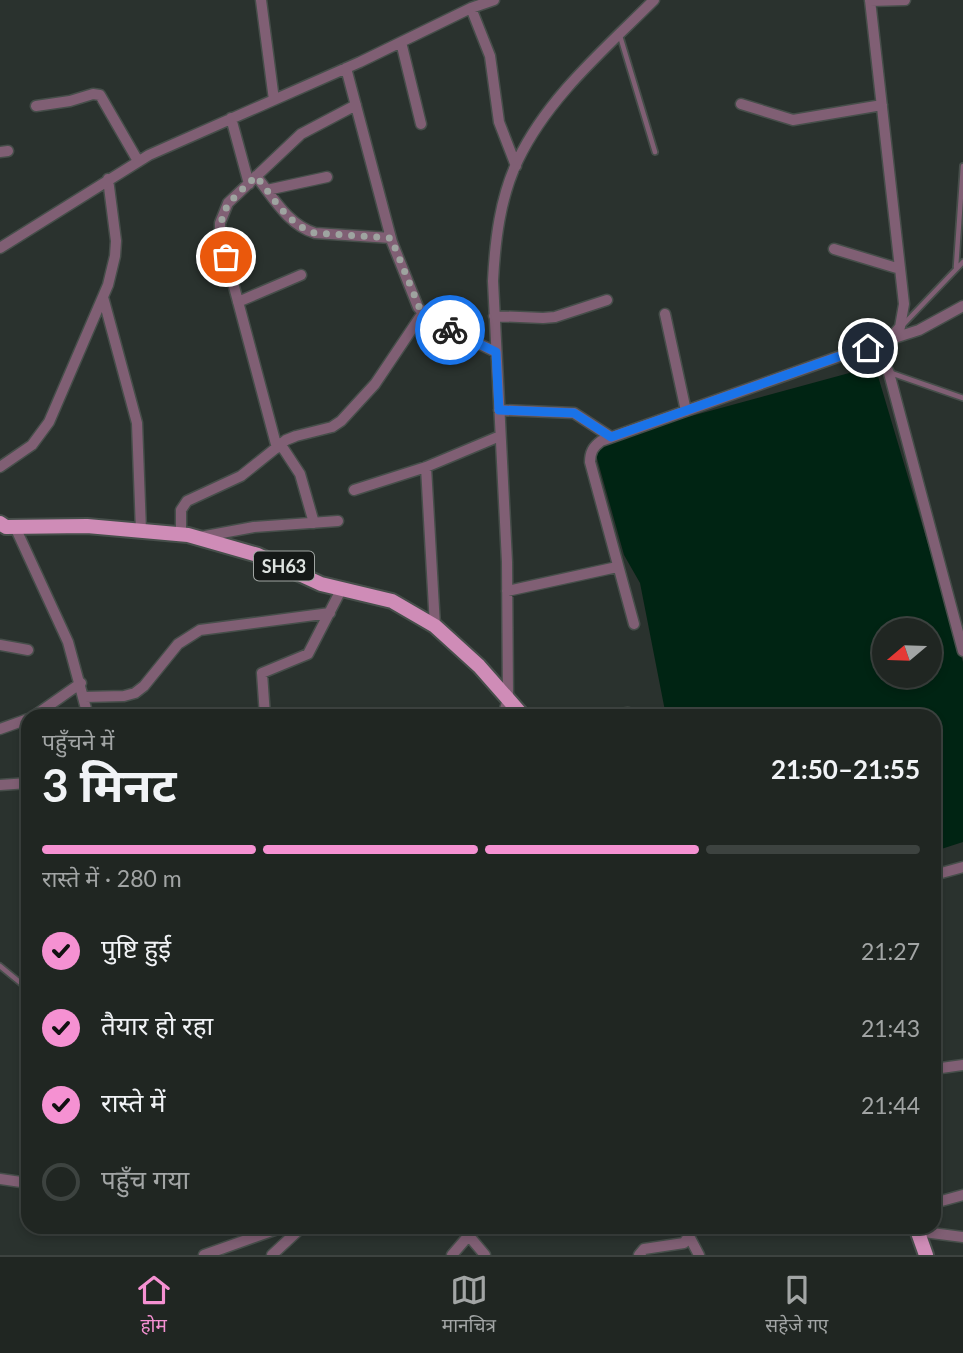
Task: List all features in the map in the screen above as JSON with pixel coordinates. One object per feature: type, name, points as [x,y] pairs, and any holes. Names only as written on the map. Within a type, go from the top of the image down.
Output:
[{"type":"main road","name":"SH63","points":[[5,526],[87,526],[181,534],[258,555],[321,584],[392,601],[435,626],[479,666],[517,709]]},
{"type":"street","points":[[261,0],[274,100]]},
{"type":"street","points":[[0,248],[138,161],[401,43],[476,4],[494,0]]},
{"type":"street","points":[[505,709],[508,699],[507,592],[494,316],[494,254],[504,201],[516,166],[555,102],[654,0]]},
{"type":"street","points":[[878,352],[894,336],[904,316],[870,1],[905,0]]},
{"type":"street","points":[[476,4],[490,56],[499,122],[516,166]]},
{"type":"street","points":[[401,43],[421,124]]},
{"type":"street","points":[[346,68],[391,238],[422,314],[429,320],[496,352]]},
{"type":"street","points":[[36,106],[70,101],[93,94],[100,95],[138,161]]},
{"type":"street","points":[[741,104],[793,120],[882,105]]},
{"type":"street","points":[[314,523],[300,474],[279,446],[238,302],[219,223],[229,203],[301,134],[356,105]]},
{"type":"street","points":[[231,118],[253,180],[267,190],[294,223],[315,233],[391,238]]},
{"type":"street","points":[[267,190],[327,177]]},
{"type":"street","points":[[0,467],[32,445],[45,428],[103,297],[115,256],[116,241],[108,179]]},
{"type":"street","points":[[834,249],[901,269]]},
{"type":"street","points":[[238,302],[302,275]]},
{"type":"street","points":[[103,297],[137,423],[141,531]]},
{"type":"street","points":[[494,316],[543,318],[607,300]]},
{"type":"street","points":[[894,336],[919,330],[963,306]]},
{"type":"street","points":[[181,534],[183,505],[242,476],[296,436],[325,429],[341,421],[376,384],[422,314]]},
{"type":"street","points":[[665,314],[686,411]]},
{"type":"street","points":[[634,624],[590,462],[590,453],[594,446],[611,437],[868,348],[878,352],[889,373],[963,652]]},
{"type":"street","points":[[499,410],[574,413],[611,437]]},
{"type":"street","points":[[354,490],[426,467],[500,436]]},
{"type":"street","points":[[426,467],[435,626]]},
{"type":"street","points":[[198,538],[254,527],[338,521]]},
{"type":"street","points":[[5,526],[68,642],[86,709]]},
{"type":"street","points":[[507,592],[617,567]]},
{"type":"street","points":[[265,709],[262,673],[307,654],[341,590]]},
{"type":"street","points":[[84,698],[135,693],[144,686],[178,644],[200,631],[330,613]]},
{"type":"street","points":[[0,645],[28,650]]},
{"type":"street","points":[[44,709],[81,683]]},
{"type":"street","points":[[0,729],[21,722]]},
{"type":"street","points":[[0,785],[21,784]]},
{"type":"street","points":[[941,873],[963,867]]},
{"type":"street","points":[[941,1068],[963,1065]]},
{"type":"street","points":[[0,1179],[21,1182]]},
{"type":"street","points":[[941,1201],[963,1195]]},
{"type":"street","points":[[204,1255],[263,1234]]},
{"type":"street","points":[[276,1254],[295,1234]]},
{"type":"street","points":[[450,1254],[471,1234]]},
{"type":"street","points":[[639,1255],[644,1250],[684,1242],[687,1234]]},
{"type":"street","points":[[689,1234],[699,1255]]},
{"type":"street","points":[[469,1237],[485,1255]]},
{"type":"street","points":[[919,1242],[963,1237]]},
{"type":"lane","points":[[620,34],[655,152]]},
{"type":"lane","points":[[894,336],[961,262],[963,166]]},
{"type":"lane","points":[[889,373],[963,398]]},
{"type":"lane","points":[[0,966],[21,983]]},
{"type":"shaded area","points":[[875,366],[963,662],[963,842],[941,849],[941,709],[665,709],[640,583],[624,555],[595,451],[625,434]]},
{"type":"way so far","points":[[226,257],[219,223],[229,203],[256,176],[294,223],[304,229],[315,233],[391,238],[422,314],[450,330]]},
{"type":"route","points":[[450,330],[496,352],[499,410],[574,413],[611,437],[868,348]]}]
